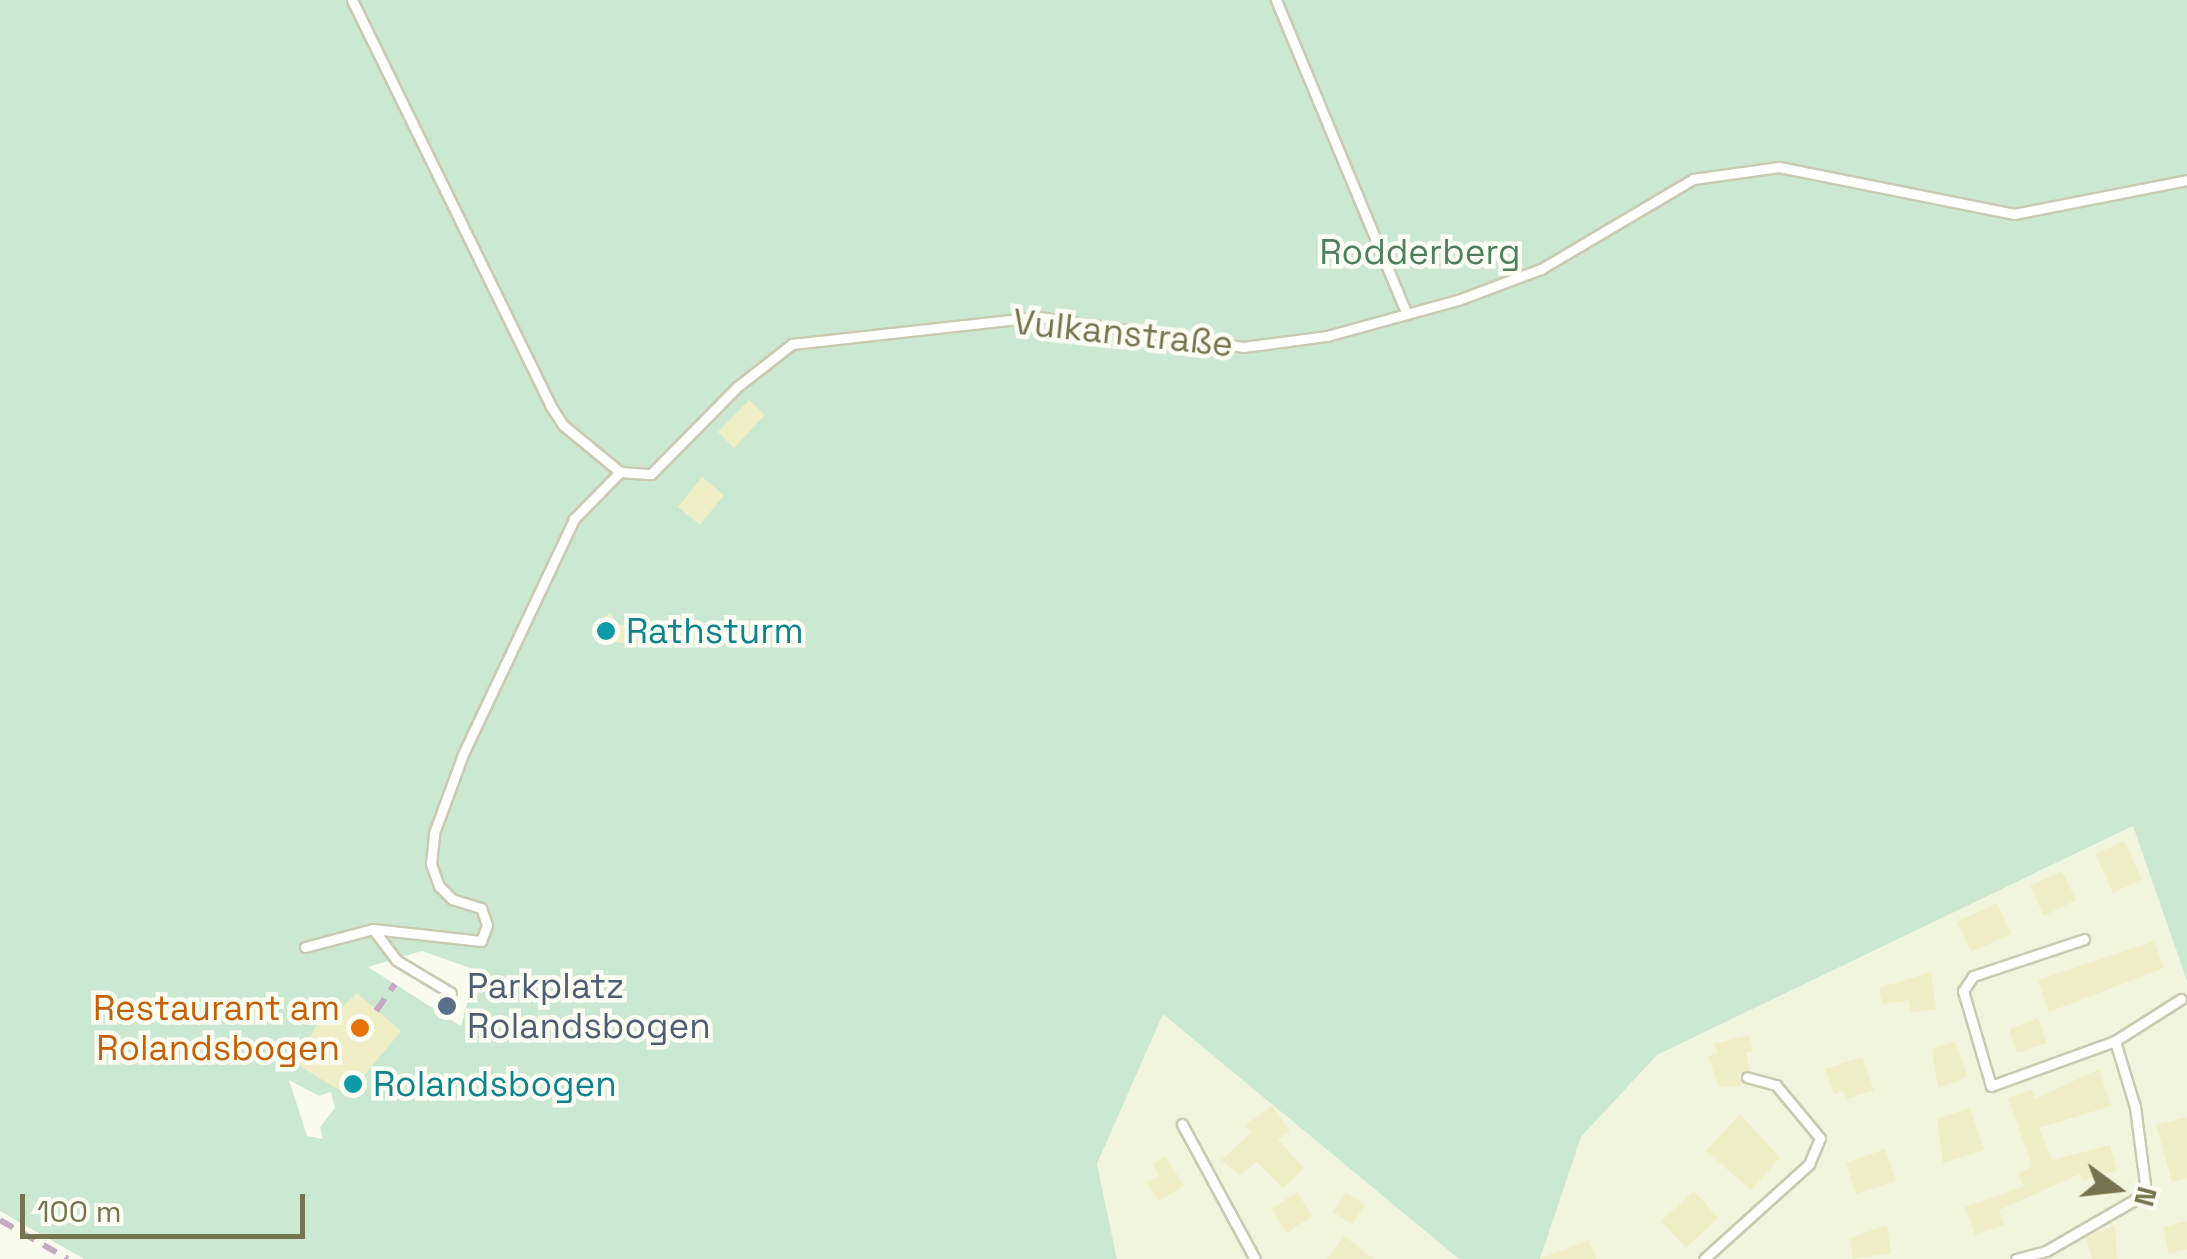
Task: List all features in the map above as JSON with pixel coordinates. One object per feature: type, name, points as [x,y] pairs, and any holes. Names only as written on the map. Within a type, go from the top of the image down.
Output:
[{"type":"lane","points":[[306,947],[373,929],[481,942],[487,925],[482,908],[452,899],[439,886],[431,864],[434,833],[463,754],[574,519],[620,472],[564,426],[352,0]]},
{"type":"lane","points":[[1276,0],[1407,314]]},
{"type":"lane","name":"Vulkanstraße","points":[[620,472],[650,474],[736,387],[792,344],[1038,317],[1244,347],[1327,336],[1541,269],[1692,179],[1779,167],[2014,214],[2187,180]]},
{"type":"lane","points":[[373,929],[396,960],[451,993]]},
{"type":"lane","points":[[2084,939],[1974,976],[1963,991],[1990,1086],[2115,1041],[2181,1000]]},
{"type":"lane","points":[[2016,1259],[2046,1251],[2136,1199],[2145,1184],[2135,1107],[2115,1041]]},
{"type":"lane","points":[[1704,1259],[1810,1164],[1820,1138],[1776,1086],[1748,1077]]},
{"type":"lane","points":[[1182,1124],[1255,1259]]},
{"type":"shaded area","points":[[2134,826],[2187,981],[2187,1259],[1540,1259],[1581,1137],[1657,1055]]},
{"type":"shaded area","points":[[1163,1013],[1459,1259],[1117,1259],[1097,1164]]},
{"type":"green space","name":"Rodderberg","points":[[0,0],[2187,0],[2187,981],[2133,826],[1657,1055],[1581,1137],[1540,1259],[1459,1259],[1163,1014],[1097,1164],[1117,1259],[84,1259],[0,1211]],"holes":[[[422,951],[476,970],[461,1026],[368,967]],[[317,1025],[345,1041],[296,1063]],[[289,1080],[319,1096],[331,1092],[335,1108],[320,1127],[323,1139],[307,1136]]]},
{"type":"building","points":[[749,400],[765,415],[734,448],[718,432]]},
{"type":"building","points":[[702,477],[724,495],[700,525],[678,507]]},
{"type":"building","points":[[610,613],[617,624],[642,628],[638,645],[594,639],[598,623]]},
{"type":"building","points":[[2124,841],[2142,879],[2113,893],[2095,854]]},
{"type":"building","points":[[2062,871],[2076,900],[2044,916],[2030,886]]},
{"type":"building","points":[[1997,903],[2011,934],[1971,952],[1957,922]]},
{"type":"building","points":[[2154,941],[2164,968],[2049,1012],[2038,980]]},
{"type":"building","points":[[1931,972],[1936,1009],[1911,1013],[1909,1000],[1882,1004],[1879,988]]},
{"type":"building","points":[[357,993],[401,1031],[348,1095],[296,1064],[321,1018],[327,1021]]},
{"type":"building","points":[[2038,1018],[2047,1043],[2017,1053],[2009,1029]]},
{"type":"building","points":[[1749,1035],[1753,1051],[1746,1053],[1750,1070],[1739,1074],[1742,1086],[1719,1087],[1708,1056],[1718,1053],[1714,1044]]},
{"type":"building","points":[[1955,1041],[1968,1077],[1938,1088],[1932,1049]]},
{"type":"building","points":[[1862,1057],[1874,1090],[1846,1099],[1843,1091],[1834,1094],[1825,1069]]},
{"type":"building","points":[[2099,1069],[2111,1106],[2039,1128],[2052,1160],[2110,1145],[2117,1171],[2082,1181],[2080,1174],[1999,1210],[2004,1225],[1975,1235],[1965,1207],[2024,1186],[2018,1174],[2032,1166],[2008,1098],[2032,1090],[2035,1099]]},
{"type":"building","points":[[1272,1106],[1290,1131],[1278,1140],[1304,1168],[1283,1188],[1257,1162],[1240,1175],[1221,1160],[1251,1133],[1245,1125]]},
{"type":"building","points":[[1970,1108],[1984,1150],[1943,1163],[1937,1119]]},
{"type":"building","points":[[1740,1114],[1780,1158],[1751,1190],[1706,1151]]},
{"type":"building","points":[[2187,1117],[2187,1178],[2172,1182],[2156,1125]]},
{"type":"building","points":[[1885,1149],[1896,1181],[1856,1194],[1846,1163]]},
{"type":"building","points":[[1165,1156],[1184,1185],[1159,1201],[1147,1183],[1159,1175],[1153,1164]]},
{"type":"building","points":[[1694,1191],[1718,1218],[1686,1248],[1661,1221]]},
{"type":"building","points":[[1297,1192],[1312,1216],[1287,1233],[1271,1209]]},
{"type":"building","points":[[1346,1192],[1365,1205],[1352,1224],[1333,1212]]},
{"type":"building","points":[[2187,1221],[2187,1249],[2169,1254],[2163,1227]]},
{"type":"building","points":[[1887,1225],[1891,1253],[1853,1259],[1850,1238]]},
{"type":"building","points":[[2115,1225],[2117,1259],[2092,1259],[2086,1237]]},
{"type":"building","points":[[1344,1236],[1374,1259],[1327,1259]]},
{"type":"building","points":[[1589,1240],[1596,1259],[1542,1259],[1542,1258]]},
{"type":"railway","points":[[376,1011],[395,984]]},
{"type":"railway","points":[[0,1220],[68,1259]]},
{"type":"place","name":"Rathsturm","points":[[606,631]]},
{"type":"place","name":"Parkplatz Rolandsbogen","points":[[447,1006]]},
{"type":"place","name":"Restaurant am Rolandsbogen","points":[[360,1028]]},
{"type":"place","name":"Rolandsbogen","points":[[353,1084]]}]
